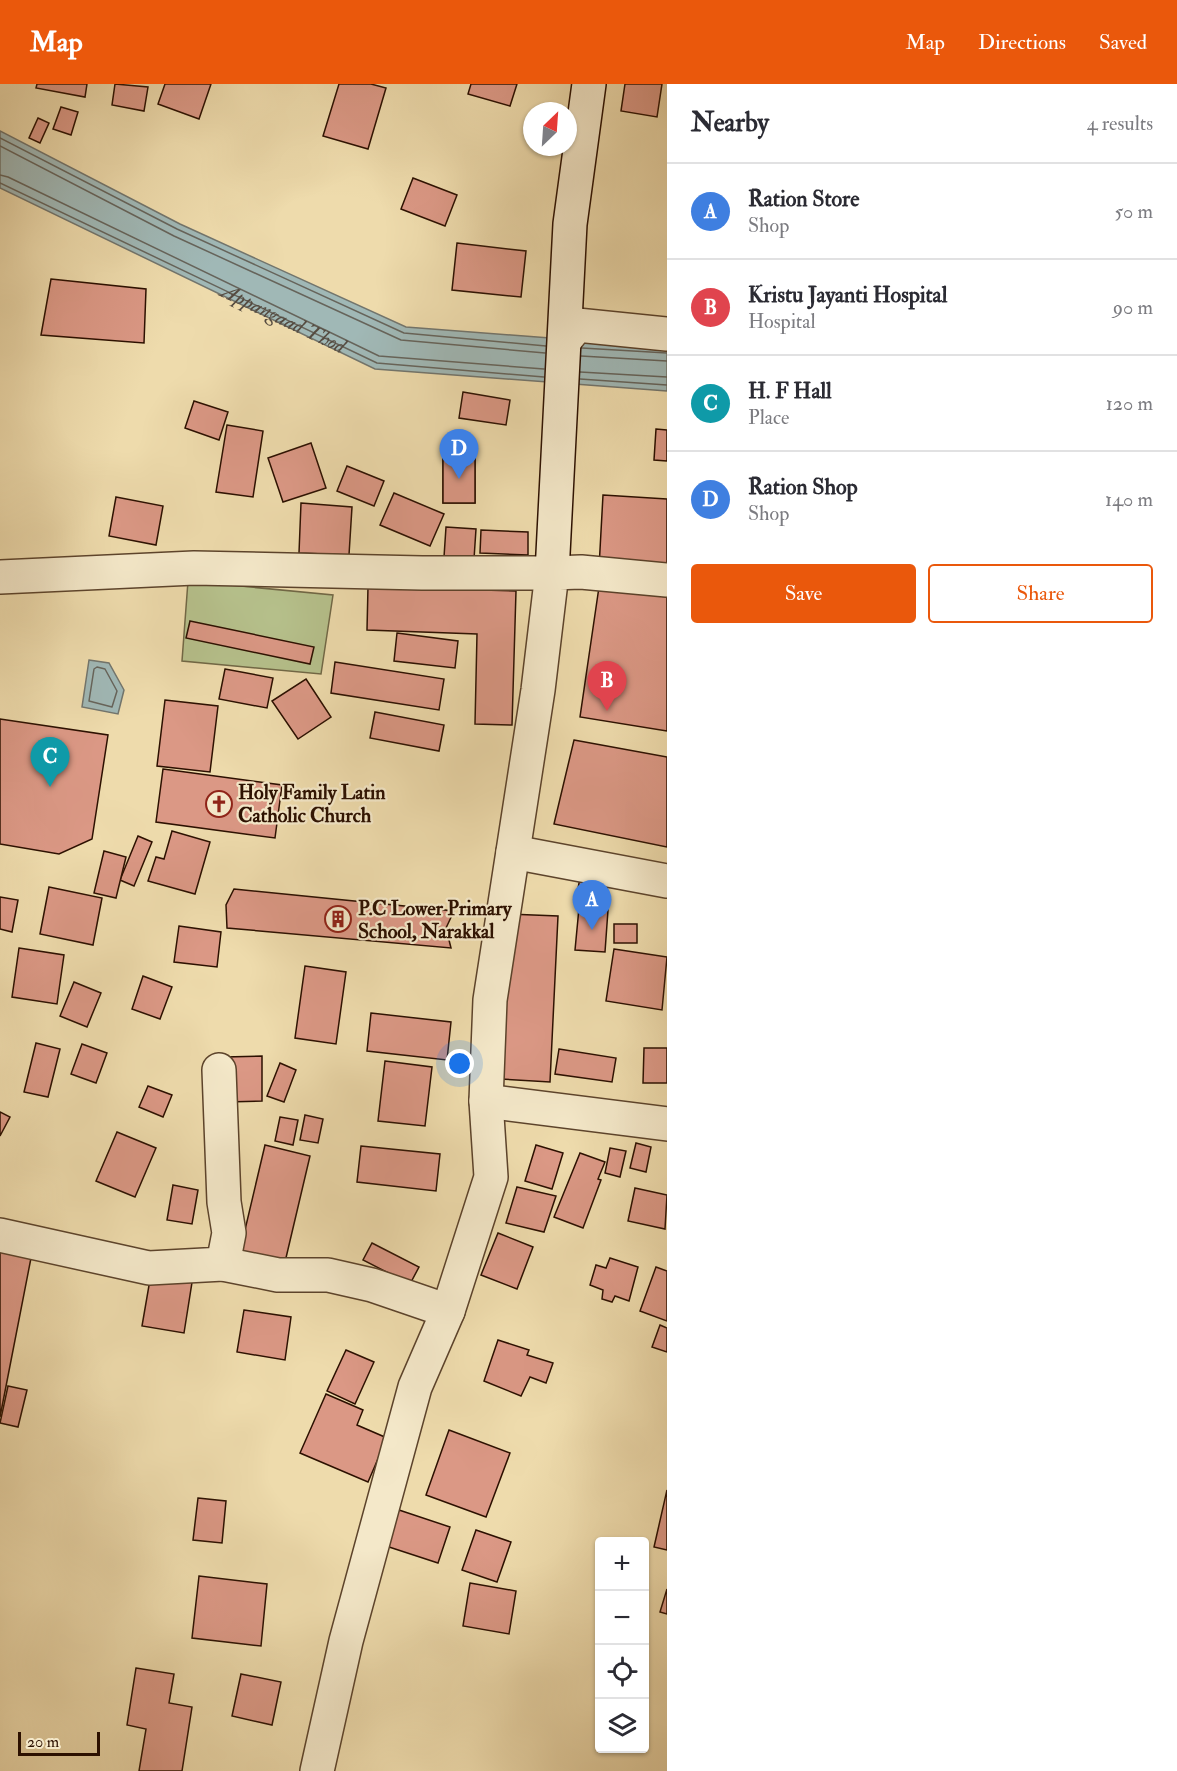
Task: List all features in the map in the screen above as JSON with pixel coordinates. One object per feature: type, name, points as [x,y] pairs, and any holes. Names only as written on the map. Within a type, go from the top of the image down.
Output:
[{"type":"street","points":[[316,1771],[346,1641],[415,1387],[448,1311],[491,1178],[486,1101],[490,1000],[552,573],[566,339],[570,224],[589,84]]},
{"type":"street","points":[[566,339],[578,325],[667,334]]},
{"type":"street","points":[[0,577],[194,568],[411,573],[580,572],[667,580]]},
{"type":"street","points":[[513,852],[667,881]]},
{"type":"street","points":[[219,1070],[224,1202],[229,1233],[223,1264]]},
{"type":"street","points":[[486,1101],[667,1124]]},
{"type":"street","points":[[0,1235],[149,1268],[223,1264],[278,1275],[328,1275],[372,1285],[448,1311]]},
{"type":"green space","points":[[188,581],[333,595],[321,674],[182,661]]},
{"type":"water","name":"Appangaad Thod","points":[[0,131],[180,224],[406,327],[667,347],[667,391],[375,369],[0,188]]},
{"type":"water","points":[[89,660],[109,663],[124,690],[118,714],[82,707]]},
{"type":"building","points":[[37,84],[87,84],[85,97],[36,88]]},
{"type":"building","points":[[115,84],[148,87],[144,111],[112,105]]},
{"type":"building","points":[[165,84],[211,84],[199,119],[158,104]]},
{"type":"building","points":[[339,84],[371,84],[386,88],[368,149],[323,136]]},
{"type":"building","points":[[471,84],[517,84],[510,106],[468,94]]},
{"type":"building","points":[[625,84],[662,84],[657,117],[621,111]]},
{"type":"building","points":[[61,107],[78,112],[71,135],[53,129]]},
{"type":"building","points":[[38,118],[49,123],[40,143],[29,138]]},
{"type":"building","points":[[413,178],[457,195],[445,226],[401,209]]},
{"type":"building","points":[[457,243],[526,251],[521,297],[452,290]]},
{"type":"building","points":[[51,279],[146,289],[144,343],[41,335]]},
{"type":"building","points":[[463,392],[510,400],[506,425],[459,418]]},
{"type":"building","points":[[194,401],[228,412],[219,440],[185,428]]},
{"type":"building","points":[[227,425],[263,431],[253,497],[216,492]]},
{"type":"building","points":[[656,429],[667,430],[667,461],[654,460]]},
{"type":"building","points":[[311,443],[326,488],[283,502],[268,458]]},
{"type":"building","points":[[443,455],[475,455],[475,503],[443,503]]},
{"type":"building","points":[[443,455],[475,455],[475,503],[443,503]]},
{"type":"building","points":[[347,466],[384,481],[374,506],[337,491]]},
{"type":"building","points":[[394,493],[444,514],[430,546],[380,525]]},
{"type":"building","points":[[603,495],[667,499],[667,573],[599,568]]},
{"type":"building","points":[[116,497],[163,506],[156,545],[109,536]]},
{"type":"building","points":[[301,503],[352,507],[349,555],[299,553]]},
{"type":"building","points":[[446,527],[476,529],[474,559],[444,557]]},
{"type":"building","points":[[481,530],[528,532],[528,555],[480,553]]},
{"type":"building","points":[[368,587],[516,591],[512,725],[475,724],[477,634],[367,630]]},
{"type":"building","points":[[599,587],[667,597],[667,731],[580,717]]},
{"type":"building","points":[[190,621],[314,647],[310,664],[186,638]]},
{"type":"building","points":[[397,633],[458,641],[455,668],[394,661]]},
{"type":"building","points":[[335,662],[444,679],[439,710],[331,693]]},
{"type":"building","points":[[225,669],[273,678],[267,708],[219,699]]},
{"type":"building","points":[[306,679],[331,717],[298,739],[272,701]]},
{"type":"building","points":[[165,700],[218,706],[210,772],[157,766]]},
{"type":"building","points":[[375,712],[444,725],[439,751],[370,738]]},
{"type":"building","points":[[0,719],[108,735],[92,839],[59,854],[0,844]]},
{"type":"building","points":[[574,740],[667,757],[667,847],[554,824]]},
{"type":"building","name":"Holy Family Latin Catholic Church","points":[[163,769],[282,785],[275,838],[156,822]]},
{"type":"building","points":[[172,831],[210,842],[195,894],[148,881],[156,857],[164,859]]},
{"type":"building","points":[[138,836],[152,842],[134,886],[120,880]]},
{"type":"building","points":[[104,851],[126,857],[116,898],[94,893]]},
{"type":"building","points":[[580,878],[608,883],[603,909],[575,904]]},
{"type":"building","points":[[49,887],[102,898],[93,945],[40,934]]},
{"type":"building","name":"P.C Lower Primary School, Narakkal","points":[[234,889],[454,911],[446,928],[451,948],[227,928],[226,905]]},
{"type":"building","points":[[0,897],[18,900],[12,932],[0,929]]},
{"type":"building","points":[[579,908],[608,910],[605,952],[575,950]]},
{"type":"building","points":[[508,914],[558,916],[550,1082],[500,1079]]},
{"type":"building","points":[[614,924],[637,924],[637,943],[614,943]]},
{"type":"building","points":[[179,926],[221,932],[217,967],[174,962]]},
{"type":"building","points":[[19,948],[64,955],[57,1004],[12,997]]},
{"type":"building","points":[[614,949],[667,957],[662,1010],[606,1001]]},
{"type":"building","points":[[305,966],[346,972],[336,1044],[295,1038]]},
{"type":"building","points":[[143,976],[172,987],[160,1019],[132,1009]]},
{"type":"building","points":[[74,982],[101,993],[87,1027],[60,1016]]},
{"type":"building","points":[[371,1013],[451,1022],[447,1060],[367,1051]]},
{"type":"building","points":[[36,1043],[60,1049],[48,1097],[24,1092]]},
{"type":"building","points":[[82,1044],[107,1053],[96,1083],[71,1074]]},
{"type":"building","points":[[644,1048],[667,1048],[667,1083],[643,1083]]},
{"type":"building","points":[[559,1049],[616,1058],[612,1082],[555,1074]]},
{"type":"building","points":[[262,1056],[262,1101],[226,1102],[225,1057]]},
{"type":"building","points":[[385,1061],[432,1067],[425,1126],[378,1121]]},
{"type":"building","points":[[280,1063],[296,1070],[284,1102],[267,1096]]},
{"type":"building","points":[[148,1086],[172,1095],[163,1117],[139,1107]]},
{"type":"building","points":[[0,1112],[10,1117],[0,1136]]},
{"type":"building","points":[[305,1115],[323,1119],[318,1143],[300,1140]]},
{"type":"building","points":[[280,1117],[298,1120],[293,1145],[275,1141]]},
{"type":"building","points":[[117,1132],[156,1148],[135,1197],[96,1181]]},
{"type":"building","points":[[636,1143],[651,1147],[646,1172],[630,1168]]},
{"type":"building","points":[[265,1145],[310,1156],[285,1262],[240,1251]]},
{"type":"building","points":[[536,1145],[563,1153],[552,1189],[525,1181]]},
{"type":"building","points":[[361,1146],[440,1154],[436,1191],[357,1182]]},
{"type":"building","points":[[610,1148],[626,1151],[620,1177],[605,1173]]},
{"type":"building","points":[[580,1153],[605,1162],[598,1179],[601,1180],[583,1228],[554,1217]]},
{"type":"building","points":[[173,1185],[198,1190],[192,1224],[167,1220]]},
{"type":"building","points":[[517,1187],[556,1196],[544,1232],[506,1223]]},
{"type":"building","points":[[635,1188],[667,1195],[665,1229],[628,1221]]},
{"type":"building","points":[[498,1233],[533,1247],[517,1289],[481,1275]]},
{"type":"building","points":[[372,1243],[419,1267],[410,1284],[363,1260]]},
{"type":"building","points":[[0,1252],[31,1258],[0,1417]]},
{"type":"building","points":[[610,1258],[638,1267],[629,1301],[615,1296],[612,1302],[602,1299],[603,1290],[590,1285],[596,1265],[606,1268]]},
{"type":"building","points":[[656,1267],[667,1271],[667,1321],[640,1311]]},
{"type":"building","points":[[152,1268],[193,1276],[184,1333],[142,1326]]},
{"type":"building","points":[[244,1310],[291,1317],[285,1360],[237,1352]]},
{"type":"building","points":[[660,1325],[667,1328],[667,1352],[652,1347]]},
{"type":"building","points":[[498,1340],[529,1350],[527,1355],[553,1363],[546,1383],[530,1377],[521,1396],[484,1381]]},
{"type":"building","points":[[346,1350],[374,1362],[355,1404],[327,1391]]},
{"type":"building","points":[[8,1386],[27,1390],[18,1427],[0,1423]]},
{"type":"building","points":[[326,1394],[363,1410],[357,1425],[387,1438],[368,1482],[300,1453]]},
{"type":"building","points":[[449,1430],[510,1453],[486,1517],[426,1495]]},
{"type":"building","points":[[667,1490],[667,1550],[654,1547]]},
{"type":"building","points":[[198,1498],[226,1501],[222,1543],[193,1540]]},
{"type":"building","points":[[399,1510],[450,1527],[438,1563],[386,1546]]},
{"type":"building","points":[[476,1530],[511,1542],[497,1582],[462,1570]]},
{"type":"building","points":[[199,1576],[267,1584],[261,1646],[192,1638]]},
{"type":"building","points":[[470,1583],[516,1591],[509,1634],[463,1626]]},
{"type":"building","points":[[667,1589],[667,1614],[660,1612]]},
{"type":"building","points":[[136,1668],[174,1674],[169,1703],[192,1707],[182,1771],[139,1771],[146,1729],[127,1725]]},
{"type":"building","points":[[241,1674],[281,1682],[272,1725],[232,1716]]},
{"type":"place","name":"Ration Shop","points":[[459,479]]},
{"type":"place","name":"Kristu Jayanti Hospital","points":[[607,711]]},
{"type":"place","name":"H. F Hall","points":[[50,787]]},
{"type":"place","name":"Holy Family Latin Catholic Church","points":[[219,804]]},
{"type":"place","name":"P.C Lower Primary School, Narakkal","points":[[338,919]]},
{"type":"place","name":"Ration Store","points":[[592,930]]}]
